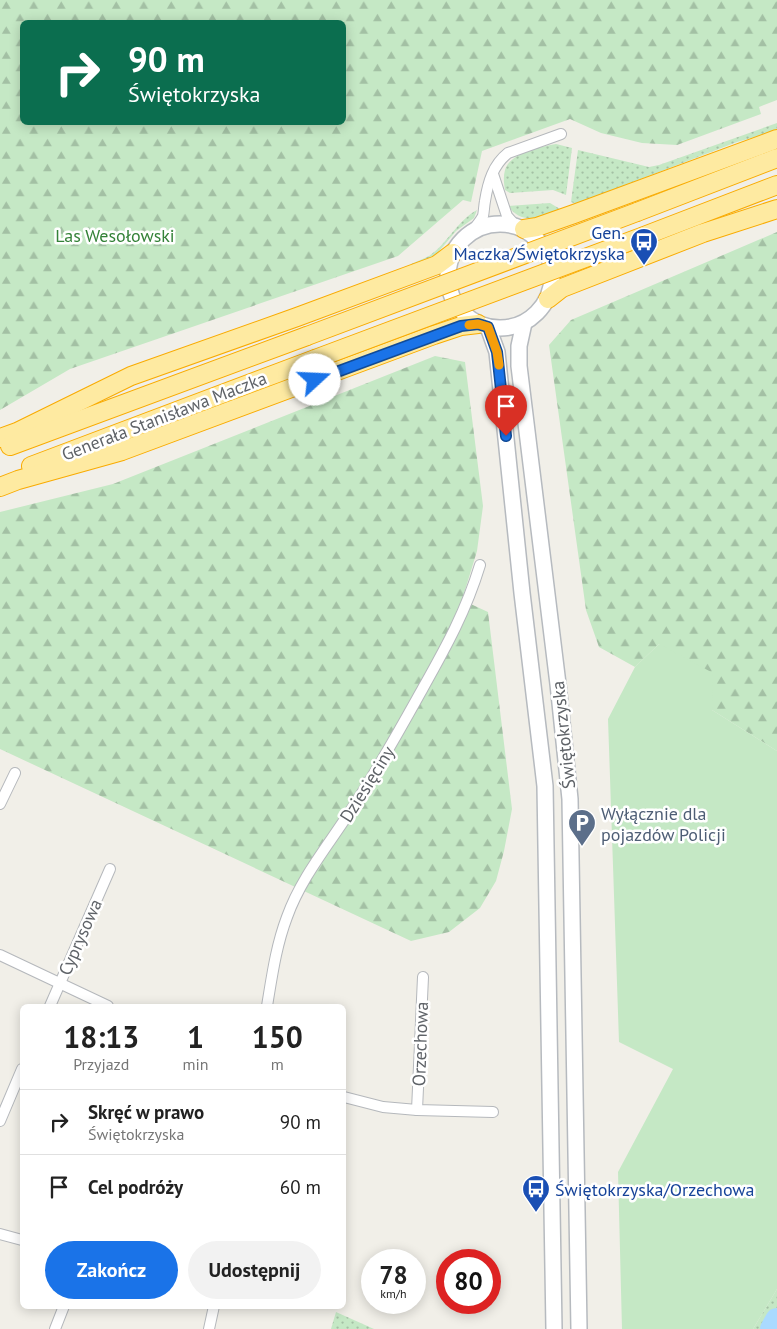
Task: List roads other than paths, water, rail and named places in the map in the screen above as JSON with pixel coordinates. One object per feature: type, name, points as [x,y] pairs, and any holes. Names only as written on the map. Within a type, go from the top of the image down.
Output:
[{"type":"highway","points":[[520,228],[537,227],[777,139]]},
{"type":"highway","name":"Generała Stanisława Maczka","points":[[0,450],[777,158]]},
{"type":"highway","name":"Generała Stanisława Maczka","points":[[0,477],[777,185]]},
{"type":"highway","points":[[548,299],[562,288],[695,236],[777,208]]},
{"type":"highway","points":[[0,438],[132,376],[437,264],[453,253]]},
{"type":"highway","points":[[0,487],[18,480],[122,451],[443,332],[461,326],[483,326]]},
{"type":"main road","points":[[504,224],[520,228],[542,244],[550,258],[553,279],[548,299],[538,313],[524,324],[508,328],[483,326],[461,312],[451,294],[448,284],[448,269],[453,253],[460,243],[472,232],[484,226],[504,224]]},
{"type":"main road","name":"Świętokrzyska","points":[[524,324],[519,366],[558,684],[570,799],[579,1329]]},
{"type":"main road","name":"Świętokrzyska","points":[[483,326],[497,352],[522,593],[545,786],[554,1329]]},
{"type":"street","points":[[472,232],[483,216],[488,186],[495,166],[508,153],[561,134]]},
{"type":"street","points":[[493,174],[507,216],[520,228]]},
{"type":"street","name":"Dziesięciny","points":[[267,1004],[279,943],[292,906],[310,871],[354,806],[422,690],[462,615],[480,565]]},
{"type":"street","points":[[0,804],[15,773]]},
{"type":"street","name":"Cyprysowa","points":[[51,1004],[110,869]]},
{"type":"street","points":[[0,955],[104,1004]]},
{"type":"street","name":"Orzechowa","points":[[417,1110],[422,977]]},
{"type":"street","points":[[0,1121],[20,1075]]},
{"type":"street","name":"Orzechowa","points":[[346,1098],[383,1107],[492,1112]]},
{"type":"street","points":[[0,1234],[20,1239]]},
{"type":"street","points":[[55,1329],[63,1309]]},
{"type":"street","points":[[209,1329],[213,1309]]},
{"type":"waterway","points":[[772,1329],[777,1320]]},
{"type":"place","name":"Gen. Maczka/Świętokrzyska","points":[[644,266]]},
{"type":"place","name":"Wyłącznie dla pojazdów Policji","points":[[582,847]]},
{"type":"place","name":"Świętokrzyska/Orzechowa","points":[[536,1213]]},
{"type":"park label","name":"Las Wesołowski","points":[[115,235]]}]
